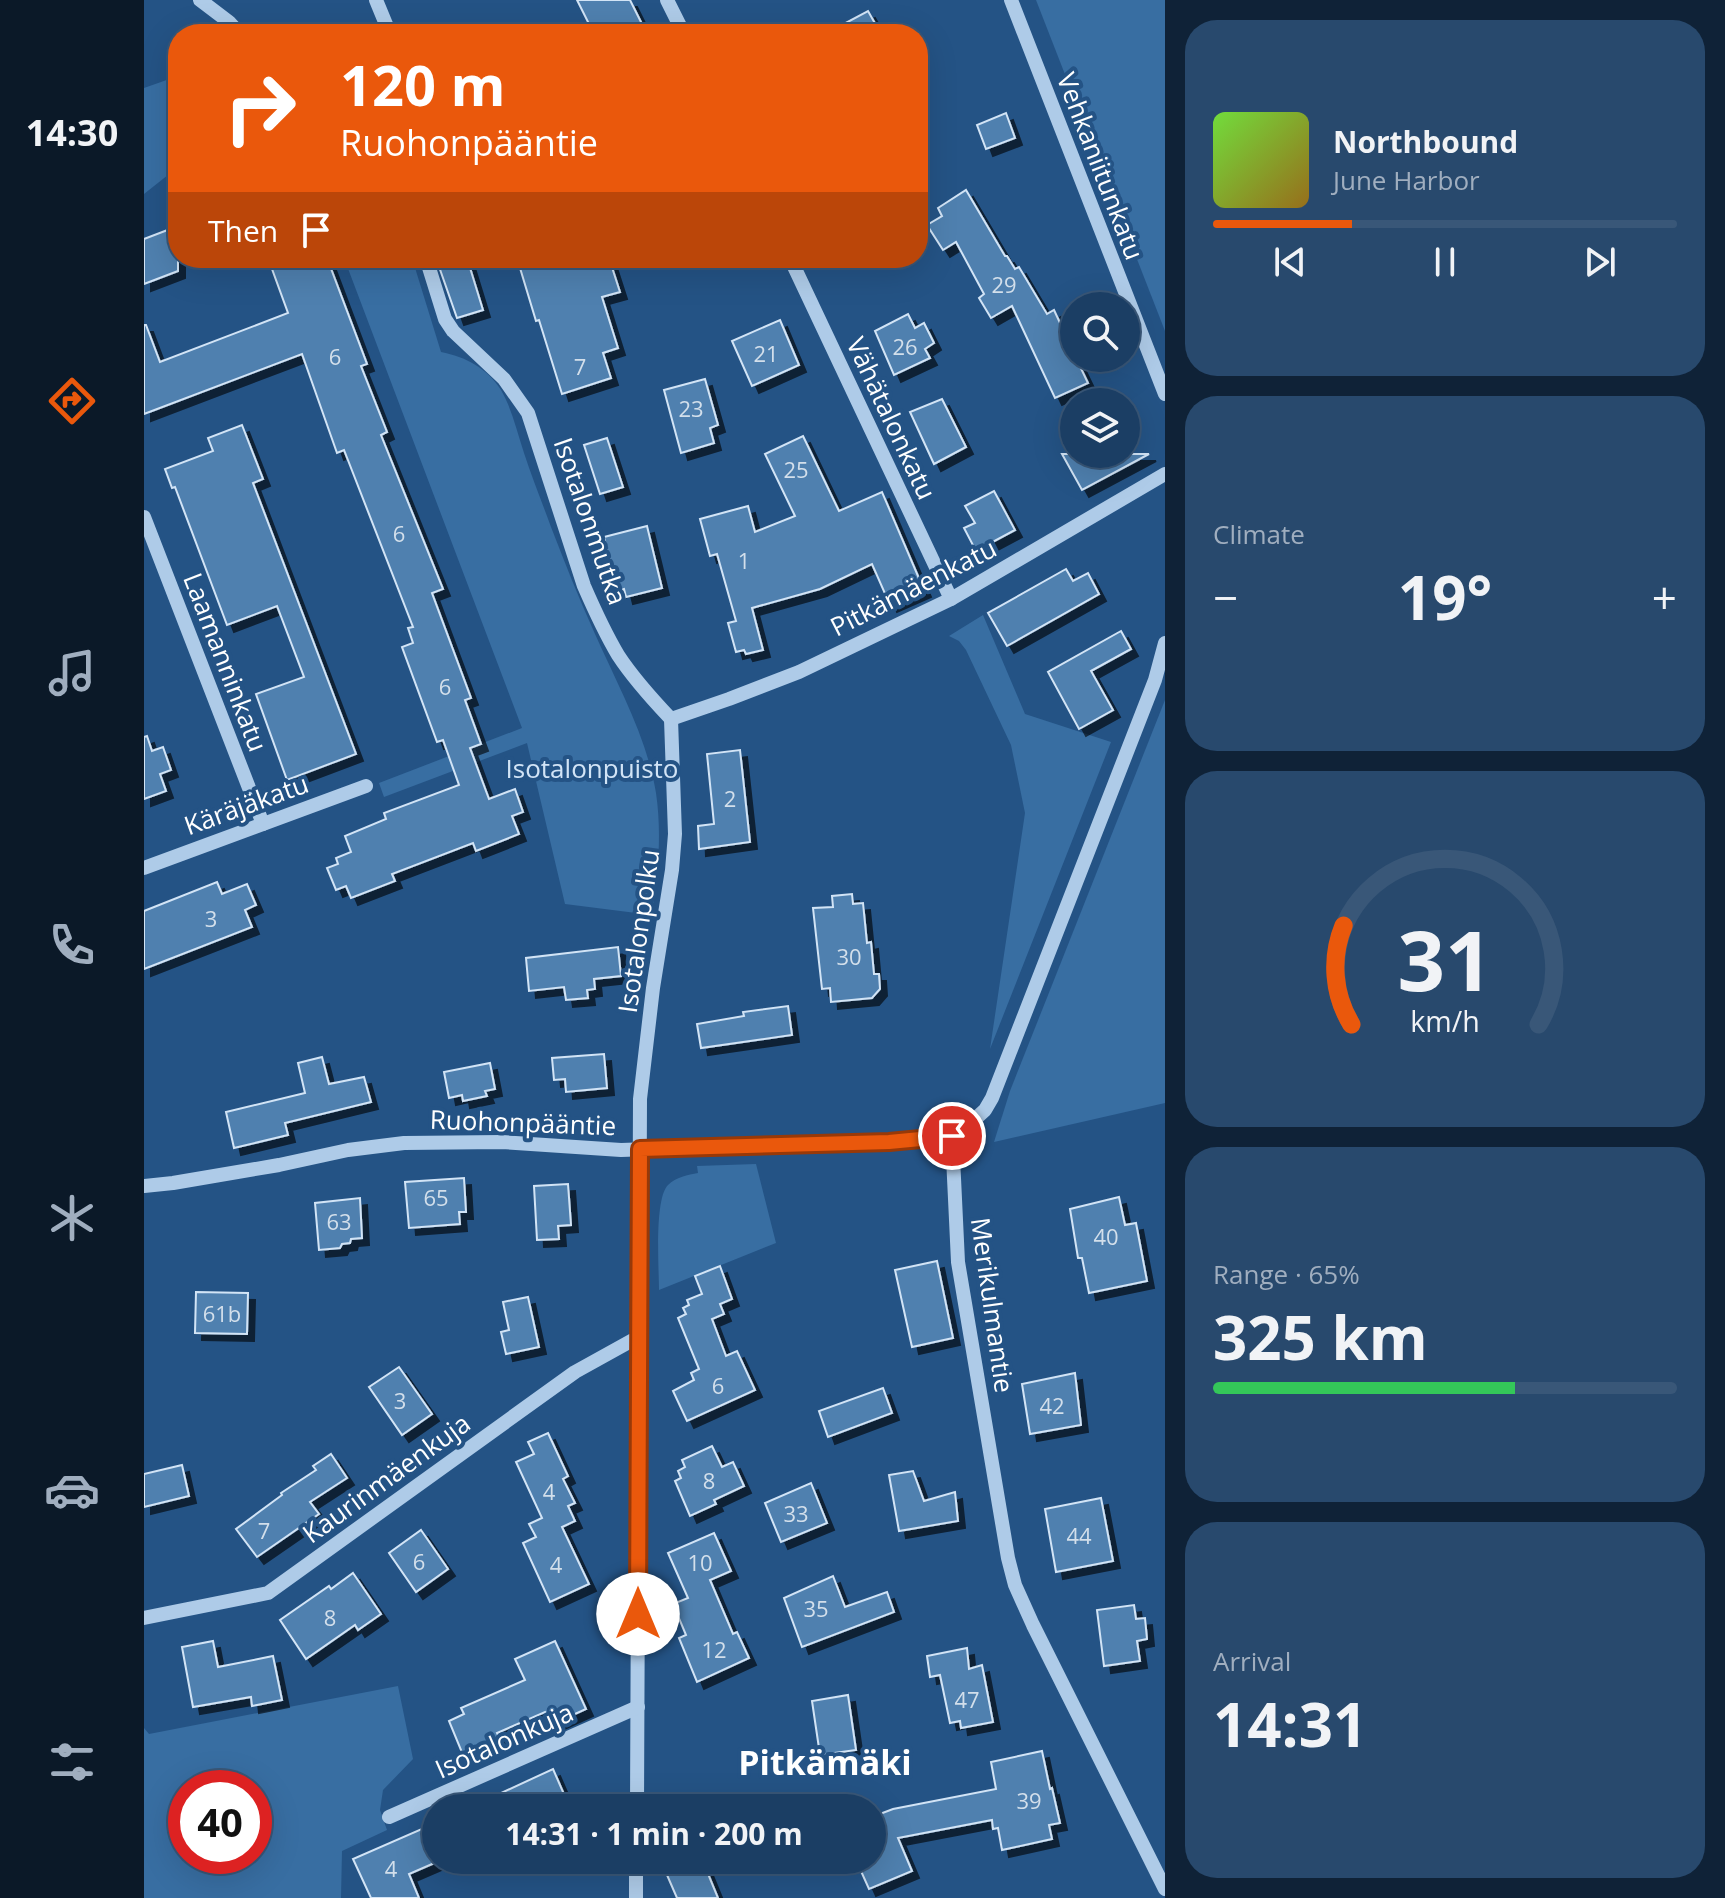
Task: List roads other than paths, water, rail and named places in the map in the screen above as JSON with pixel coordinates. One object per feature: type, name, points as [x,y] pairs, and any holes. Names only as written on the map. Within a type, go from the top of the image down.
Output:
[{"type":"street","points":[[200,0],[231,24]]},
{"type":"street","points":[[376,0],[386,24]]},
{"type":"street","points":[[667,0],[679,24]]},
{"type":"street","name":"Vehkaniitunkatu","points":[[1011,0],[1165,394]]},
{"type":"street","name":"Isotalonmutka","points":[[429,268],[445,319],[453,331],[504,379],[528,413],[584,586],[596,613],[619,657],[671,719]]},
{"type":"street","name":"Vähätalonkatu","points":[[795,268],[951,599]]},
{"type":"street","name":"Pitkämäenkatu","points":[[671,719],[799,672],[951,599],[1165,474]]},
{"type":"street","name":"Laamanninkatu","points":[[144,517],[263,824]]},
{"type":"street","points":[[952,1136],[974,1122],[992,1098],[1155,680],[1165,643]]},
{"type":"street","name":"Isotalonpolku","points":[[637,1794],[640,1099],[653,988],[668,906],[675,834],[671,719]]},
{"type":"street","name":"Käräjäkatu","points":[[144,868],[366,786]]},
{"type":"street","name":"Ruohonpääntie","points":[[144,1186],[404,1143],[502,1142],[621,1150],[889,1142],[952,1136]]},
{"type":"street","name":"Merikulmantie","points":[[952,1136],[958,1262],[1015,1585],[1165,1889]]},
{"type":"street","name":"Kaurinmäenkuja","points":[[144,1618],[268,1593],[575,1372],[640,1336]]},
{"type":"street","name":"Isotalonkuja","points":[[389,1817],[638,1707]]},
{"type":"street","points":[[636,1874],[636,1898]]},
{"type":"district","name":"Pitkämäki","points":[[825,1762]]},
{"type":"park label","name":"Isotalonpuisto","points":[[592,768]]}]
